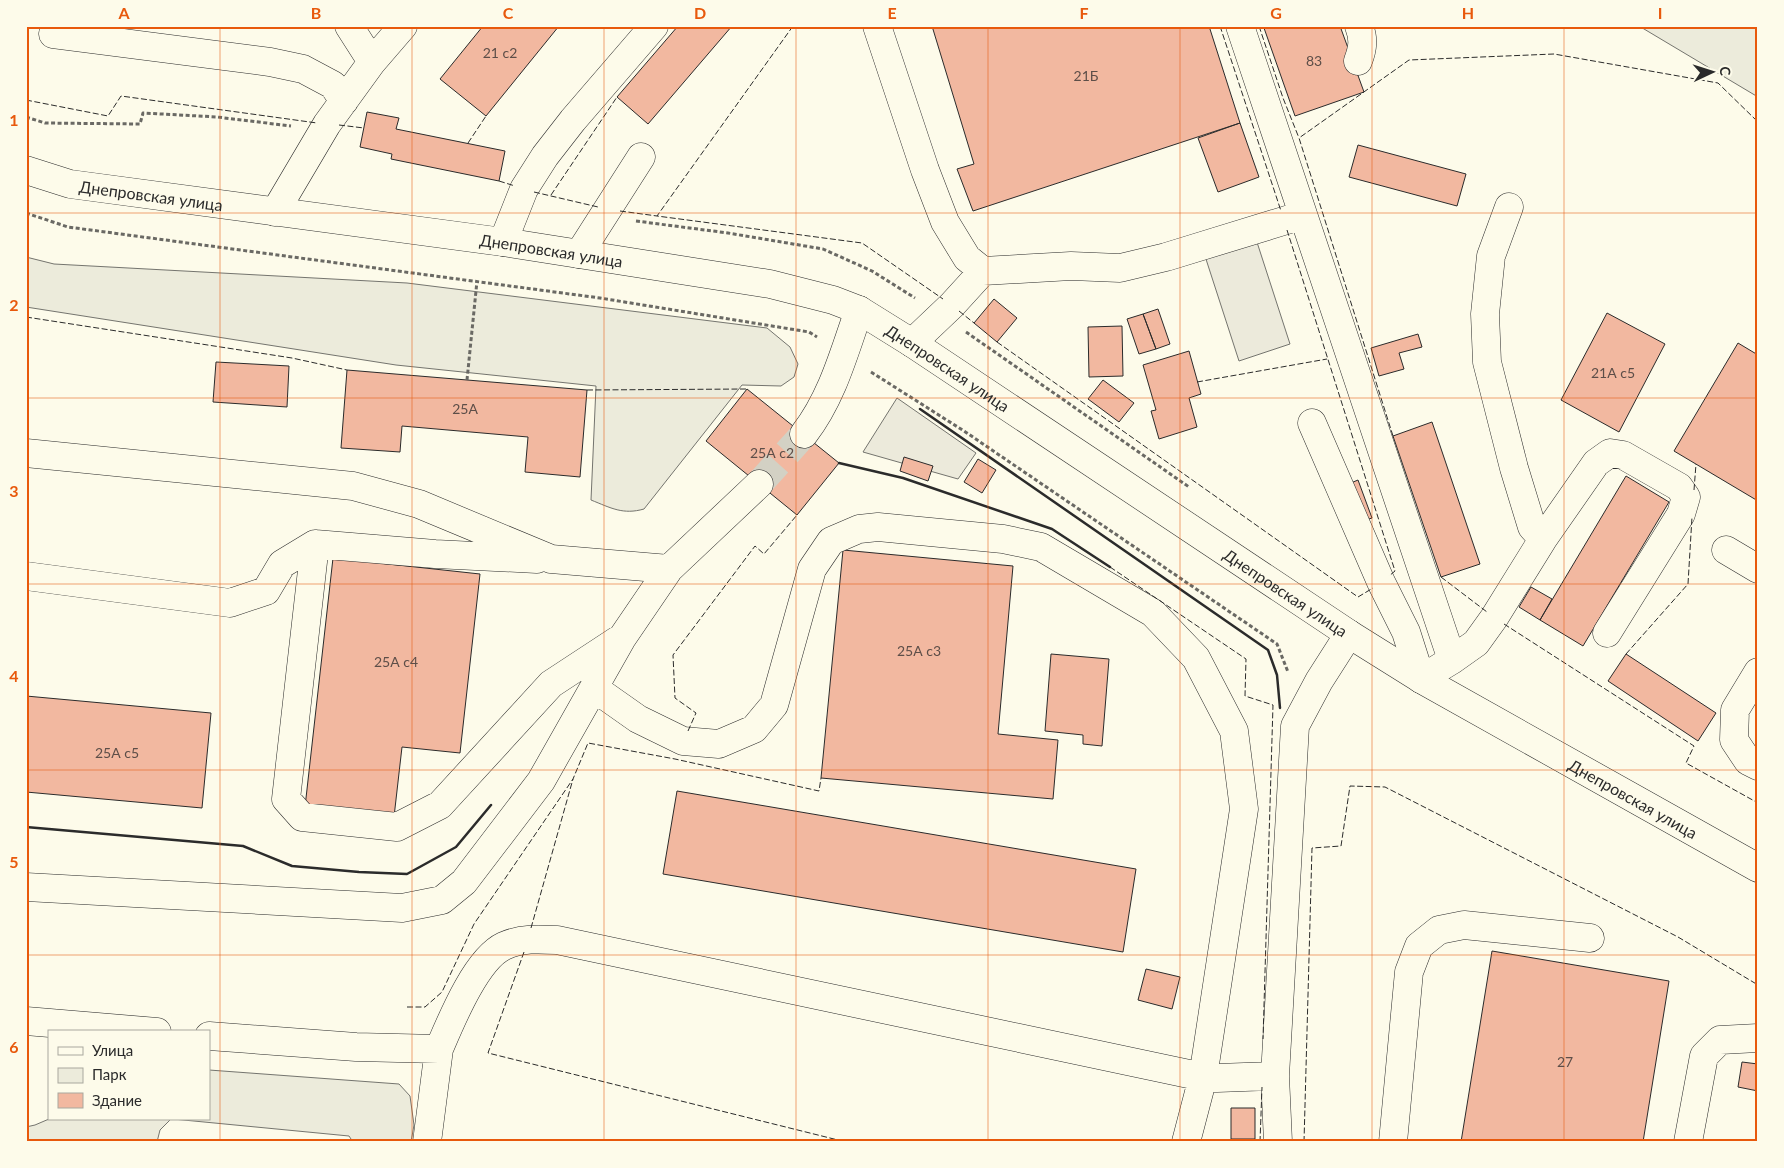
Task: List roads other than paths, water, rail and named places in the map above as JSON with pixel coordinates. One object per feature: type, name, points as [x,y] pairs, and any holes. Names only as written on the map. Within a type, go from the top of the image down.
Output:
[{"type":"main road","points":[[349,26],[372,62]]},
{"type":"main road","points":[[275,212],[323,130],[372,62],[403,26]]},
{"type":"main road","points":[[504,242],[524,189],[545,156],[573,120],[654,26]]},
{"type":"main road","points":[[877,26],[945,222],[967,258],[983,271],[1071,266],[1120,268],[1166,257],[1302,215]]},
{"type":"main road","points":[[1240,26],[1452,660]]},
{"type":"main road","points":[[1358,61],[1363,48],[1363,37],[1359,26]]},
{"type":"main road","points":[[53,34],[270,62],[303,69],[333,85],[344,101]]},
{"type":"main road","points":[[580,254],[641,157]]},
{"type":"main road","name":"Днепровская улица","points":[[26,170],[70,184],[504,242],[770,284],[833,300],[859,310],[912,343],[1349,634],[1420,679],[1758,868]]},
{"type":"main road","points":[[1509,207],[1491,256],[1485,314],[1487,362],[1514,468],[1532,527],[1543,540]]},
{"type":"main road","points":[[912,343],[952,305],[983,271]]},
{"type":"main road","points":[[804,434],[828,393],[844,355],[859,310]]},
{"type":"main road","points":[[1312,424],[1381,582],[1406,632],[1420,679],[1476,643],[1543,540],[1596,464],[1610,453],[1623,455],[1679,487],[1686,497],[1681,514],[1607,633]]},
{"type":"main road","points":[[26,453],[353,486],[419,504],[551,559]]},
{"type":"main road","points":[[26,887],[402,908],[442,900],[464,882],[541,781],[622,638],[669,569],[759,484]]},
{"type":"main road","points":[[594,688],[638,719],[683,741],[718,744],[754,729],[774,704],[812,569],[831,542],[859,529],[878,527],[1003,539],[1041,547],[1153,613],[1196,658],[1234,731],[1244,809],[1203,1077],[1186,1142]]},
{"type":"main road","points":[[315,544],[286,799],[302,818],[397,827],[440,805],[551,684],[622,638]]},
{"type":"main road","points":[[26,576],[230,603],[266,591],[282,564],[315,544],[444,555],[551,559],[669,569]]},
{"type":"main road","points":[[1726,550],[1758,569]]},
{"type":"main road","points":[[1278,1142],[1275,1076],[1296,726],[1319,681],[1349,634]]},
{"type":"main road","points":[[1758,672],[1735,710],[1734,740],[1748,761],[1758,766]]},
{"type":"main road","points":[[1393,1142],[1409,972],[1419,946],[1439,930],[1464,925],[1590,938]]},
{"type":"main road","points":[[427,1142],[439,1049],[455,1012],[481,966],[503,946],[528,939],[557,940],[1203,1077],[1275,1076]]},
{"type":"main road","points":[[26,1022],[131,1030]]},
{"type":"main road","points":[[210,1036],[356,1048],[439,1049]]},
{"type":"main road","points":[[1688,1142],[1704,1056],[1720,1040],[1758,1038]]},
{"type":"tunnel","points":[[759,484],[804,434]]}]
